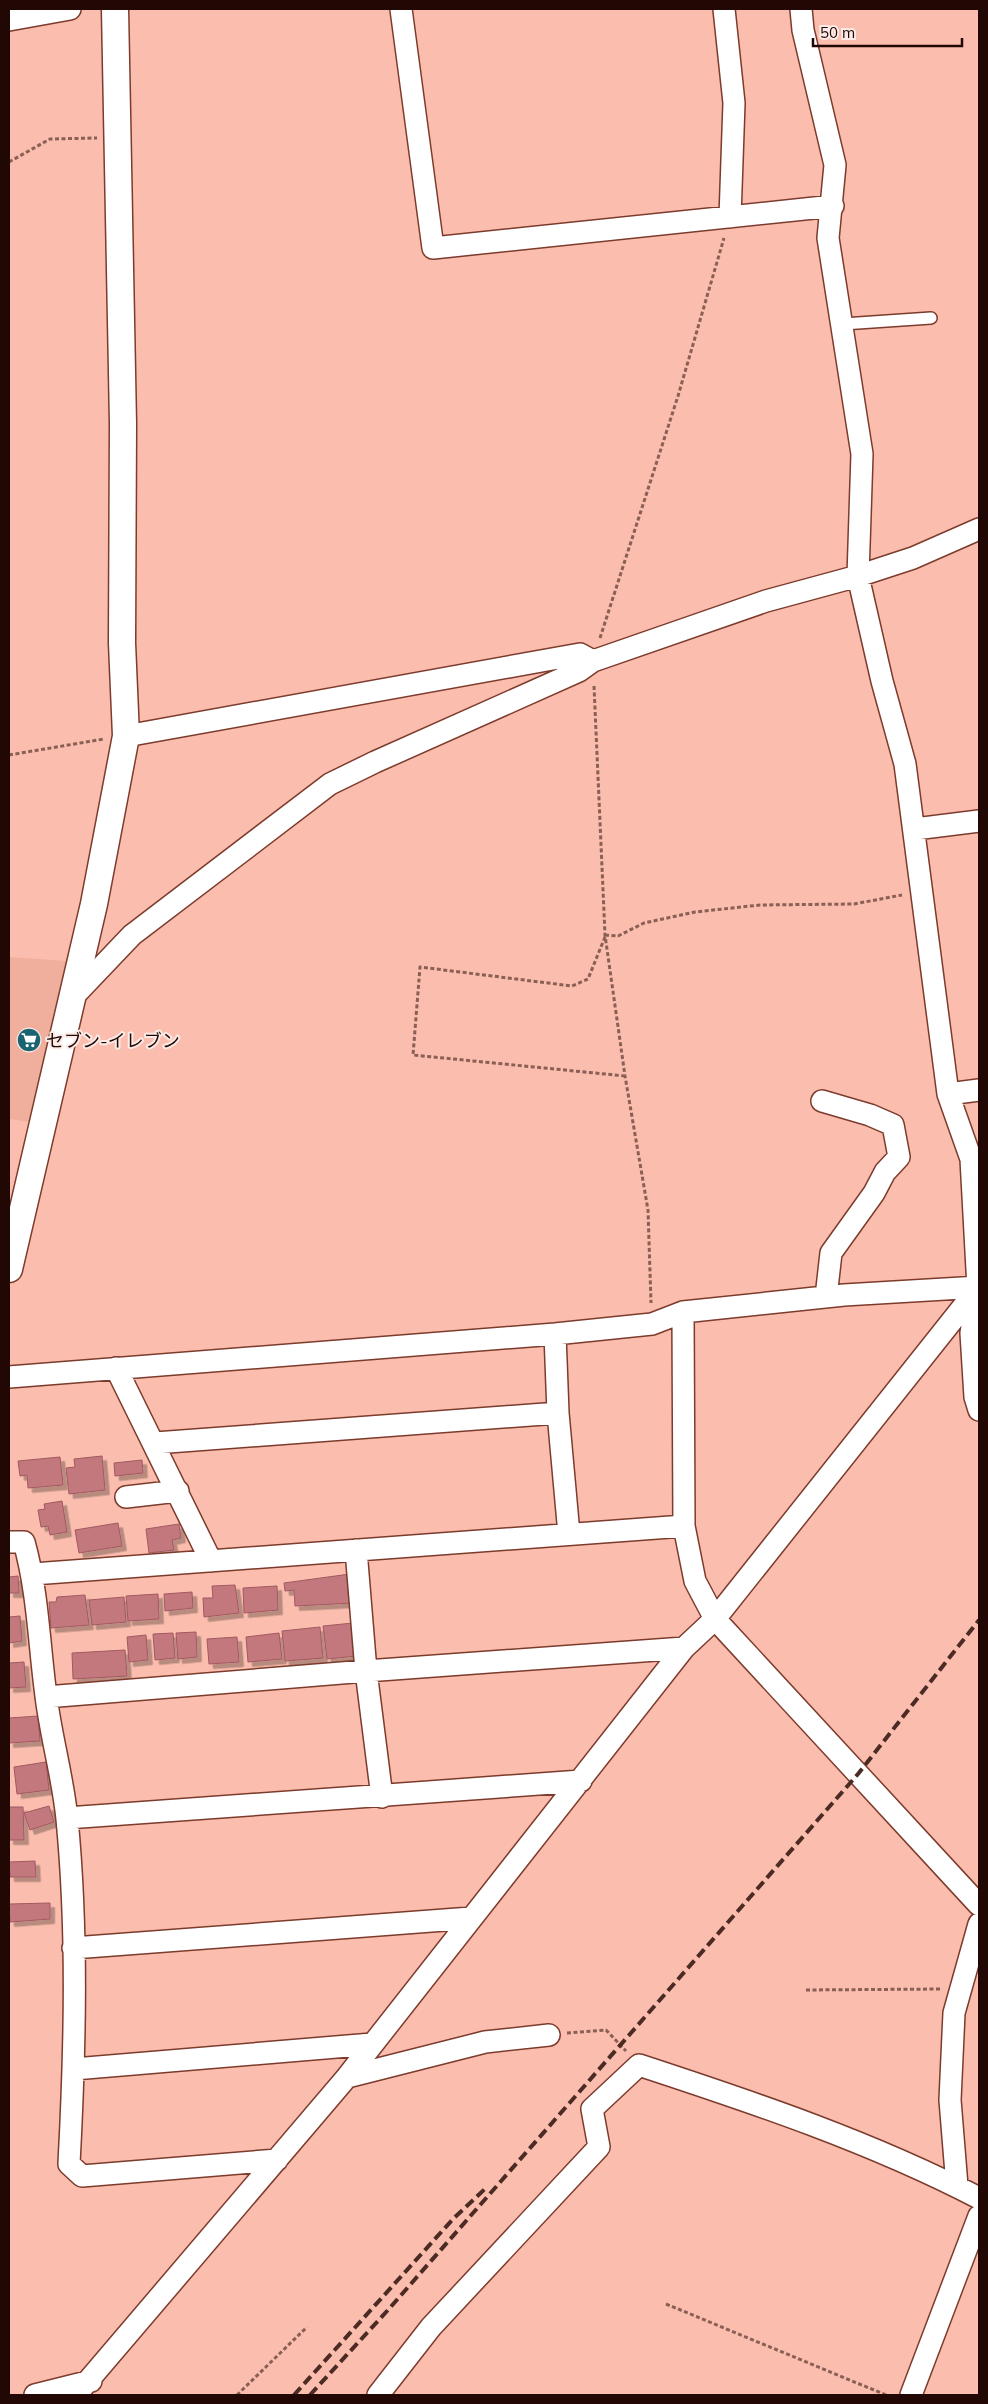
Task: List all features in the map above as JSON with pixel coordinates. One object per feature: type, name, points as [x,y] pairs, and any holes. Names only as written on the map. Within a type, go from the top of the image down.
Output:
[{"type":"street","points":[[9,20],[70,9]]},
{"type":"street","points":[[9,1269],[94,904],[126,736],[122,644],[123,424],[115,9]]},
{"type":"street","points":[[401,9],[433,248],[833,206]]},
{"type":"street","points":[[724,9],[734,103],[730,217]]},
{"type":"street","points":[[802,9],[803,30],[835,165],[833,206],[828,238],[862,454],[858,576],[882,681],[905,764],[915,829],[948,1094],[971,1159],[979,1287],[971,1333],[975,1397],[979,1410]]},
{"type":"street","points":[[72,998],[132,935],[330,784],[374,762],[579,671],[592,661],[766,601],[858,576],[913,558],[979,529]]},
{"type":"street","points":[[126,736],[580,654],[592,661]]},
{"type":"street","points":[[915,829],[979,821]]},
{"type":"street","points":[[948,1094],[979,1090]]},
{"type":"street","points":[[822,1101],[870,1115],[893,1125],[899,1157],[885,1172],[874,1193],[848,1226],[831,1253],[826,1297]]},
{"type":"street","points":[[9,1377],[555,1334],[652,1324],[683,1312],[826,1297],[979,1287]]},
{"type":"street","points":[[35,2395],[84,2388],[347,2077],[684,1648],[715,1619],[979,1287]]},
{"type":"street","points":[[683,1312],[684,1526],[695,1581],[715,1619],[979,1905]]},
{"type":"street","points":[[555,1334],[558,1413],[569,1534]]},
{"type":"street","points":[[116,1368],[211,1561]]},
{"type":"street","points":[[154,1442],[558,1413]]},
{"type":"street","points":[[126,1498],[178,1491]]},
{"type":"street","points":[[33,1574],[684,1526]]},
{"type":"street","points":[[9,1542],[24,1542],[33,1574],[46,1697],[67,1818],[73,1948],[74,2069],[69,2164],[82,2176],[277,2160]]},
{"type":"street","points":[[356,1550],[366,1671],[382,1796]]},
{"type":"street","points":[[46,1697],[684,1648]]},
{"type":"street","points":[[67,1818],[581,1781]]},
{"type":"street","points":[[73,1948],[472,1918]]},
{"type":"street","points":[[957,2186],[950,2100],[954,2013],[979,1924]]},
{"type":"street","points":[[347,2077],[485,2042],[549,2035]]},
{"type":"street","points":[[74,2069],[372,2044]]},
{"type":"street","points":[[378,2395],[431,2327],[599,2147],[592,2109],[639,2065],[760,2105],[915,2166],[979,2198]]},
{"type":"street","points":[[911,2395],[979,2216]]},
{"type":"lane","points":[[843,324],[931,318]]},
{"type":"path","points":[[9,162],[50,139],[80,136],[98,138],[117,131]]},
{"type":"path","points":[[652,1324],[648,1210],[625,1076],[605,935],[592,661],[678,396],[730,217]]},
{"type":"path","points":[[9,755],[82,741],[126,736]]},
{"type":"path","points":[[605,935],[618,936],[644,923],[695,912],[760,905],[854,904],[922,891]]},
{"type":"path","points":[[605,935],[588,979],[572,986],[420,967],[413,1055],[625,1076]]},
{"type":"path","points":[[806,1990],[961,1989]]},
{"type":"path","points":[[549,2035],[606,2030],[639,2065]]},
{"type":"path","points":[[666,2304],[886,2395]]},
{"type":"path","points":[[237,2395],[307,2327]]},
{"type":"shaded area","name":"セブン-イレブン","points":[[9,957],[67,961],[32,1122],[9,1119]]},
{"type":"building","points":[[102,1456],[105,1490],[69,1494],[66,1468],[75,1467],[74,1459]]},
{"type":"building","points":[[60,1457],[63,1485],[28,1488],[27,1475],[20,1476],[18,1461]]},
{"type":"building","points":[[142,1460],[143,1473],[115,1476],[114,1463]]},
{"type":"building","points":[[62,1501],[67,1532],[50,1535],[48,1526],[41,1527],[38,1510],[45,1509],[44,1504]]},
{"type":"building","points":[[118,1523],[122,1546],[79,1553],[75,1530]]},
{"type":"building","points":[[179,1524],[181,1538],[172,1540],[174,1550],[149,1553],[146,1529]]},
{"type":"building","points":[[350,1574],[352,1603],[295,1606],[294,1590],[285,1591],[284,1583]]},
{"type":"building","points":[[18,1576],[19,1593],[9,1593],[9,1577]]},
{"type":"building","points":[[235,1585],[239,1613],[204,1617],[203,1598],[213,1598],[212,1586]]},
{"type":"building","points":[[277,1586],[278,1610],[244,1613],[243,1588]]},
{"type":"building","points":[[192,1592],[193,1608],[165,1611],[164,1594]]},
{"type":"building","points":[[158,1594],[159,1619],[128,1621],[126,1596]]},
{"type":"building","points":[[85,1595],[89,1625],[51,1628],[49,1602],[56,1602],[57,1597]]},
{"type":"building","points":[[124,1597],[126,1622],[92,1625],[89,1600]]},
{"type":"building","points":[[20,1616],[22,1641],[9,1643],[9,1617]]},
{"type":"building","points":[[353,1623],[356,1656],[327,1659],[323,1626]]},
{"type":"building","points":[[320,1627],[323,1658],[285,1661],[282,1631]]},
{"type":"building","points":[[196,1632],[197,1657],[178,1659],[176,1633]]},
{"type":"building","points":[[173,1633],[175,1658],[155,1660],[153,1634]]},
{"type":"building","points":[[279,1633],[282,1659],[248,1662],[246,1637]]},
{"type":"building","points":[[146,1635],[148,1660],[129,1662],[127,1637]]},
{"type":"building","points":[[237,1637],[239,1662],[209,1664],[207,1639]]},
{"type":"building","points":[[125,1650],[127,1676],[73,1679],[72,1653]]},
{"type":"building","points":[[24,1662],[26,1687],[9,1688],[9,1663]]},
{"type":"building","points":[[38,1716],[40,1741],[9,1743],[9,1718]]},
{"type":"building","points":[[46,1762],[49,1790],[17,1794],[14,1767]]},
{"type":"building","points":[[49,1806],[54,1822],[30,1830],[24,1813]]},
{"type":"building","points":[[9,1807],[23,1807],[24,1840],[9,1840]]},
{"type":"building","points":[[35,1861],[36,1877],[10,1877],[9,1862]]},
{"type":"building","points":[[50,1903],[50,1919],[10,1922],[9,1904]]},
{"type":"railway","points":[[310,2395],[388,2310],[858,1774],[979,1620]]},
{"type":"railway","points":[[294,2395],[453,2219],[487,2187]]},
{"type":"place","name":"セブン-イレブン","points":[[29,1040]]}]
